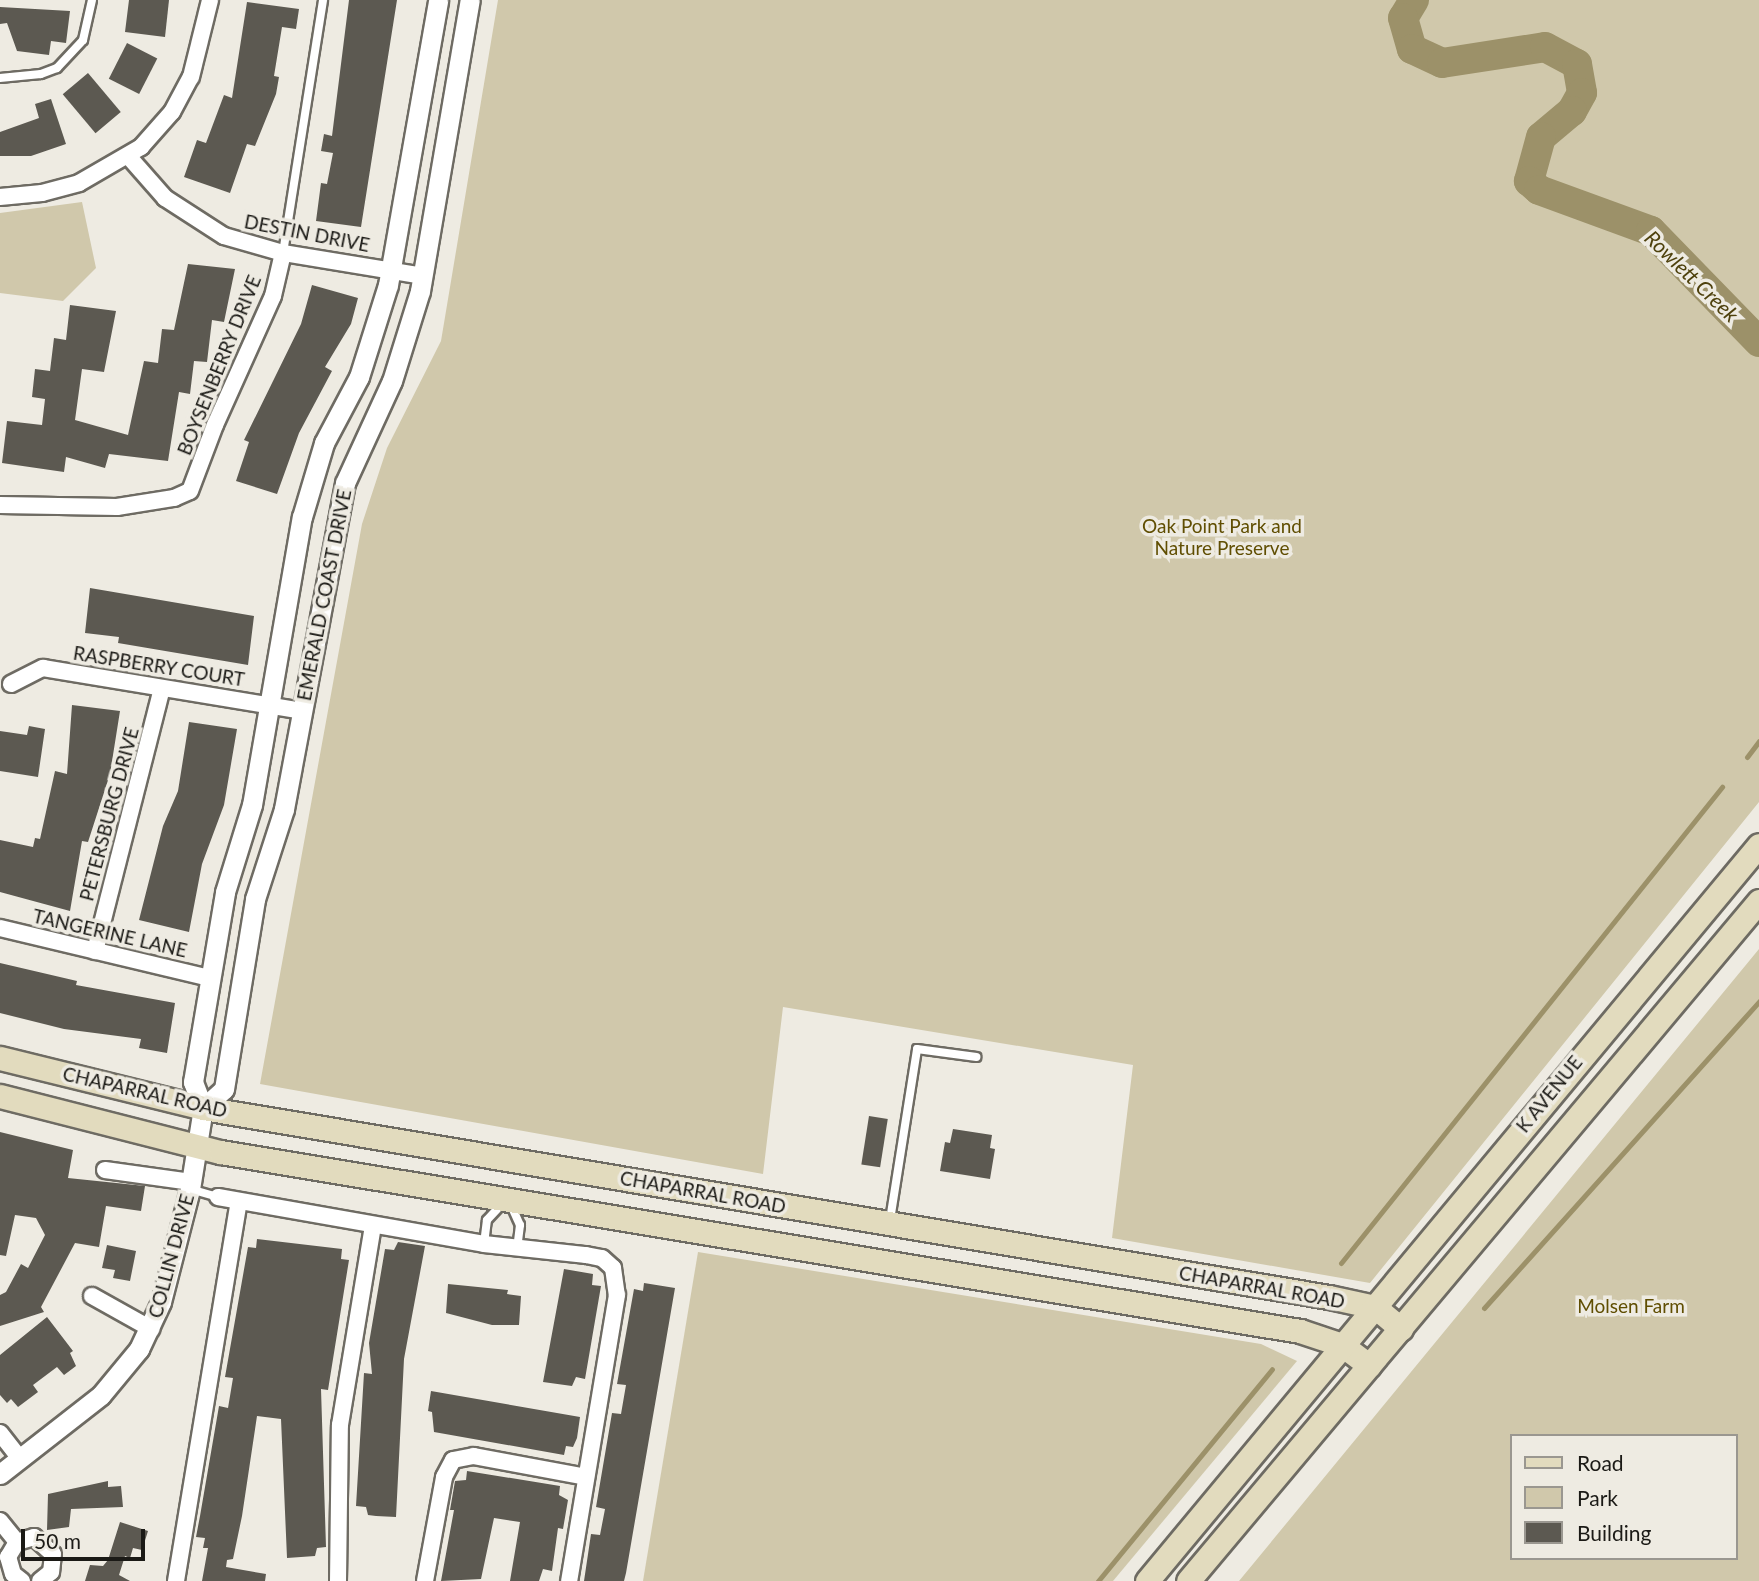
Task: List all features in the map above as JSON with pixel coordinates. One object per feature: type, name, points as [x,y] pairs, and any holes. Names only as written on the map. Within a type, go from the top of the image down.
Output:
[{"type":"main road","name":"K AVENUE","points":[[1147,1581],[1633,991],[1759,845]]},
{"type":"main road","name":"K AVENUE","points":[[1188,1581],[1759,901]]},
{"type":"main road","name":"CHAPARRAL ROAD","points":[[0,1058],[204,1108],[1375,1307]]},
{"type":"main road","name":"CHAPARRAL ROAD","points":[[0,1096],[197,1147],[1300,1331],[1375,1358]]},
{"type":"main road","points":[[507,1199],[512,1160]]},
{"type":"main road","points":[[881,1261],[889,1223]]},
{"type":"main road","points":[[1375,1307],[1401,1329]]},
{"type":"street","points":[[0,197],[61,188],[129,157],[153,136],[182,95],[198,58],[210,0]]},
{"type":"street","name":"EMERALD COAST DRIVE","points":[[197,1147],[204,1108],[193,1082],[225,892],[252,805],[268,706],[314,471],[359,377],[392,271],[438,0]]},
{"type":"street","name":"EMERALD COAST DRIVE","points":[[204,1108],[224,1089],[255,899],[284,809],[345,483],[399,362],[423,276],[470,0]]},
{"type":"street","name":"DESTIN DRIVE","points":[[129,157],[164,198],[193,220],[232,240],[283,253],[423,276]]},
{"type":"street","name":"BOYSENBERRY DRIVE","points":[[0,505],[117,507],[174,498],[190,491],[215,425],[273,296],[283,253]]},
{"type":"street","name":"RASPBERRY COURT","points":[[11,684],[43,668],[303,711]]},
{"type":"street","name":"PETERSBURG DRIVE","points":[[95,951],[162,688]]},
{"type":"street","name":"TANGERINE LANE","points":[[0,928],[210,978]]},
{"type":"street","name":"COLLIN DRIVE","points":[[0,1474],[101,1395],[151,1329],[190,1186],[197,1147]]},
{"type":"street","name":"COLLIN DRIVE","points":[[105,1170],[190,1186]]},
{"type":"street","points":[[218,1197],[484,1244],[603,1258],[618,1281],[569,1581]]},
{"type":"street","points":[[176,1581],[239,1202]]},
{"type":"street","points":[[338,1581],[340,1425],[373,1226]]},
{"type":"street","name":"COLLIN DRIVE","points":[[92,1296],[151,1329]]},
{"type":"street","points":[[0,1433],[20,1459]]},
{"type":"street","points":[[425,1581],[444,1478],[453,1460],[474,1456],[586,1477]]},
{"type":"street","points":[[0,1521],[17,1542]]},
{"type":"street","points":[[17,1542],[34,1537],[49,1546],[54,1563],[40,1581]]},
{"type":"street","points":[[17,1542],[9,1566],[22,1581]]},
{"type":"lane","points":[[0,78],[41,74],[57,68],[83,40],[92,0]]},
{"type":"lane","points":[[283,253],[323,0]]},
{"type":"lane","points":[[889,1223],[917,1049],[975,1058]]},
{"type":"lane","points":[[190,1186],[218,1197]]},
{"type":"lane","points":[[484,1244],[487,1220],[507,1199],[520,1225],[517,1249]]},
{"type":"green space","name":"Oak Point Park and Nature Preserve","points":[[498,0],[1759,0],[1759,802],[1370,1283],[1112,1238],[1133,1065],[783,1007],[763,1174],[260,1084],[362,524],[387,448],[441,341]]},
{"type":"green space","points":[[82,202],[96,268],[63,301],[0,293],[0,213]]},
{"type":"green space","name":"Molsen Farm","points":[[1759,949],[1759,1581],[1239,1581]]},
{"type":"green space","points":[[698,1252],[1261,1344],[1297,1361],[1113,1581],[643,1581]]},
{"type":"building","points":[[129,0],[169,0],[165,37],[125,32]]},
{"type":"building","points":[[349,0],[397,0],[361,227],[316,221],[321,183],[327,184],[333,153],[321,151],[324,134],[332,136]]},
{"type":"building","points":[[247,2],[299,9],[296,29],[282,27],[274,76],[279,77],[276,94],[255,146],[247,144],[230,193],[184,177],[197,140],[206,143],[224,95],[232,98]]},
{"type":"building","points":[[0,7],[70,11],[66,43],[51,41],[49,55],[17,51],[7,23],[0,24]]},
{"type":"building","points":[[127,43],[157,58],[139,94],[109,79]]},
{"type":"building","points":[[88,73],[121,112],[96,133],[63,94]]},
{"type":"building","points":[[51,99],[66,144],[31,156],[0,156],[0,132],[39,118],[35,104]]},
{"type":"building","points":[[188,264],[235,269],[224,322],[212,320],[207,362],[194,361],[190,394],[179,392],[168,461],[109,454],[105,468],[66,457],[64,472],[2,463],[7,421],[42,425],[45,399],[32,397],[35,369],[50,371],[54,338],[66,340],[70,305],[116,311],[104,372],[82,369],[75,420],[128,435],[144,361],[158,363],[162,329],[174,330]]},
{"type":"building","points":[[312,285],[358,298],[351,324],[325,367],[332,371],[299,433],[277,494],[236,481],[249,442],[244,440],[301,324]]},
{"type":"building","points":[[90,588],[254,616],[248,665],[118,643],[119,637],[85,633]]},
{"type":"building","points":[[72,705],[120,711],[110,774],[88,842],[82,841],[70,911],[0,892],[0,840],[33,847],[35,838],[40,839],[55,771],[67,774]]},
{"type":"building","points":[[189,722],[237,729],[224,805],[202,864],[189,932],[139,920],[163,826],[178,791]]},
{"type":"building","points":[[29,726],[45,729],[38,777],[0,771],[0,731],[27,735]]},
{"type":"building","points":[[0,963],[77,981],[76,985],[175,1003],[167,1053],[139,1048],[141,1039],[64,1029],[0,1013]]},
{"type":"building","points":[[869,1116],[888,1119],[880,1167],[861,1164]]},
{"type":"building","points":[[953,1129],[992,1135],[990,1148],[995,1149],[990,1179],[940,1171],[945,1142],[950,1143]]},
{"type":"building","points":[[0,1132],[73,1150],[68,1178],[145,1186],[141,1211],[106,1206],[99,1247],[75,1243],[41,1307],[44,1312],[0,1326],[0,1295],[6,1292],[21,1264],[28,1268],[45,1235],[36,1218],[15,1215],[6,1256],[0,1255]]},
{"type":"building","points":[[257,1239],[342,1249],[341,1259],[349,1260],[328,1390],[321,1389],[326,1547],[317,1548],[315,1556],[287,1558],[281,1419],[257,1416],[242,1516],[233,1559],[227,1560],[226,1567],[266,1574],[265,1581],[202,1581],[208,1548],[203,1548],[205,1538],[196,1537],[219,1406],[228,1408],[233,1378],[225,1377],[248,1247],[256,1248]]},
{"type":"building","points":[[398,1242],[425,1246],[404,1359],[396,1517],[368,1515],[366,1507],[356,1506],[364,1373],[372,1374],[369,1343],[385,1249],[394,1250]]},
{"type":"building","points":[[107,1245],[136,1251],[130,1281],[113,1278],[115,1270],[102,1268]]},
{"type":"building","points":[[564,1269],[593,1274],[592,1285],[601,1286],[585,1379],[576,1377],[572,1386],[543,1382]]},
{"type":"building","points":[[644,1283],[675,1288],[626,1573],[624,1581],[584,1581],[591,1534],[600,1535],[605,1509],[596,1507],[612,1413],[621,1414],[626,1385],[617,1384],[634,1289],[643,1291]]},
{"type":"building","points":[[448,1284],[508,1290],[507,1294],[521,1296],[519,1325],[492,1325],[446,1313]]},
{"type":"building","points":[[47,1317],[73,1351],[70,1353],[76,1366],[64,1375],[57,1367],[33,1385],[38,1392],[18,1407],[11,1399],[7,1403],[0,1395],[0,1355]]},
{"type":"building","points":[[431,1391],[580,1417],[577,1438],[573,1447],[566,1446],[564,1455],[434,1432],[432,1412],[428,1411]]},
{"type":"building","points":[[467,1471],[560,1486],[559,1495],[568,1500],[563,1529],[558,1528],[552,1571],[543,1569],[539,1581],[510,1581],[520,1522],[494,1518],[481,1579],[441,1581],[454,1510],[450,1510],[455,1481],[466,1480]]},
{"type":"building","points":[[108,1481],[108,1487],[121,1486],[123,1507],[71,1509],[69,1527],[47,1530],[48,1494]]},
{"type":"building","points":[[120,1522],[148,1531],[142,1550],[133,1548],[130,1558],[125,1556],[119,1575],[130,1581],[85,1581],[90,1565],[103,1566],[108,1560]]},
{"type":"waterway","name":"Rowlett Creek","points":[[1414,0],[1403,18],[1412,49],[1442,63],[1545,47],[1577,64],[1582,93],[1572,111],[1541,137],[1529,181],[1539,190],[1651,231],[1759,342]]},
{"type":"waterway","points":[[1747,757],[1759,741]]},
{"type":"waterway","points":[[1341,1263],[1722,787]]},
{"type":"waterway","points":[[1484,1308],[1759,1001]]},
{"type":"waterway","points":[[1098,1581],[1272,1369]]}]
